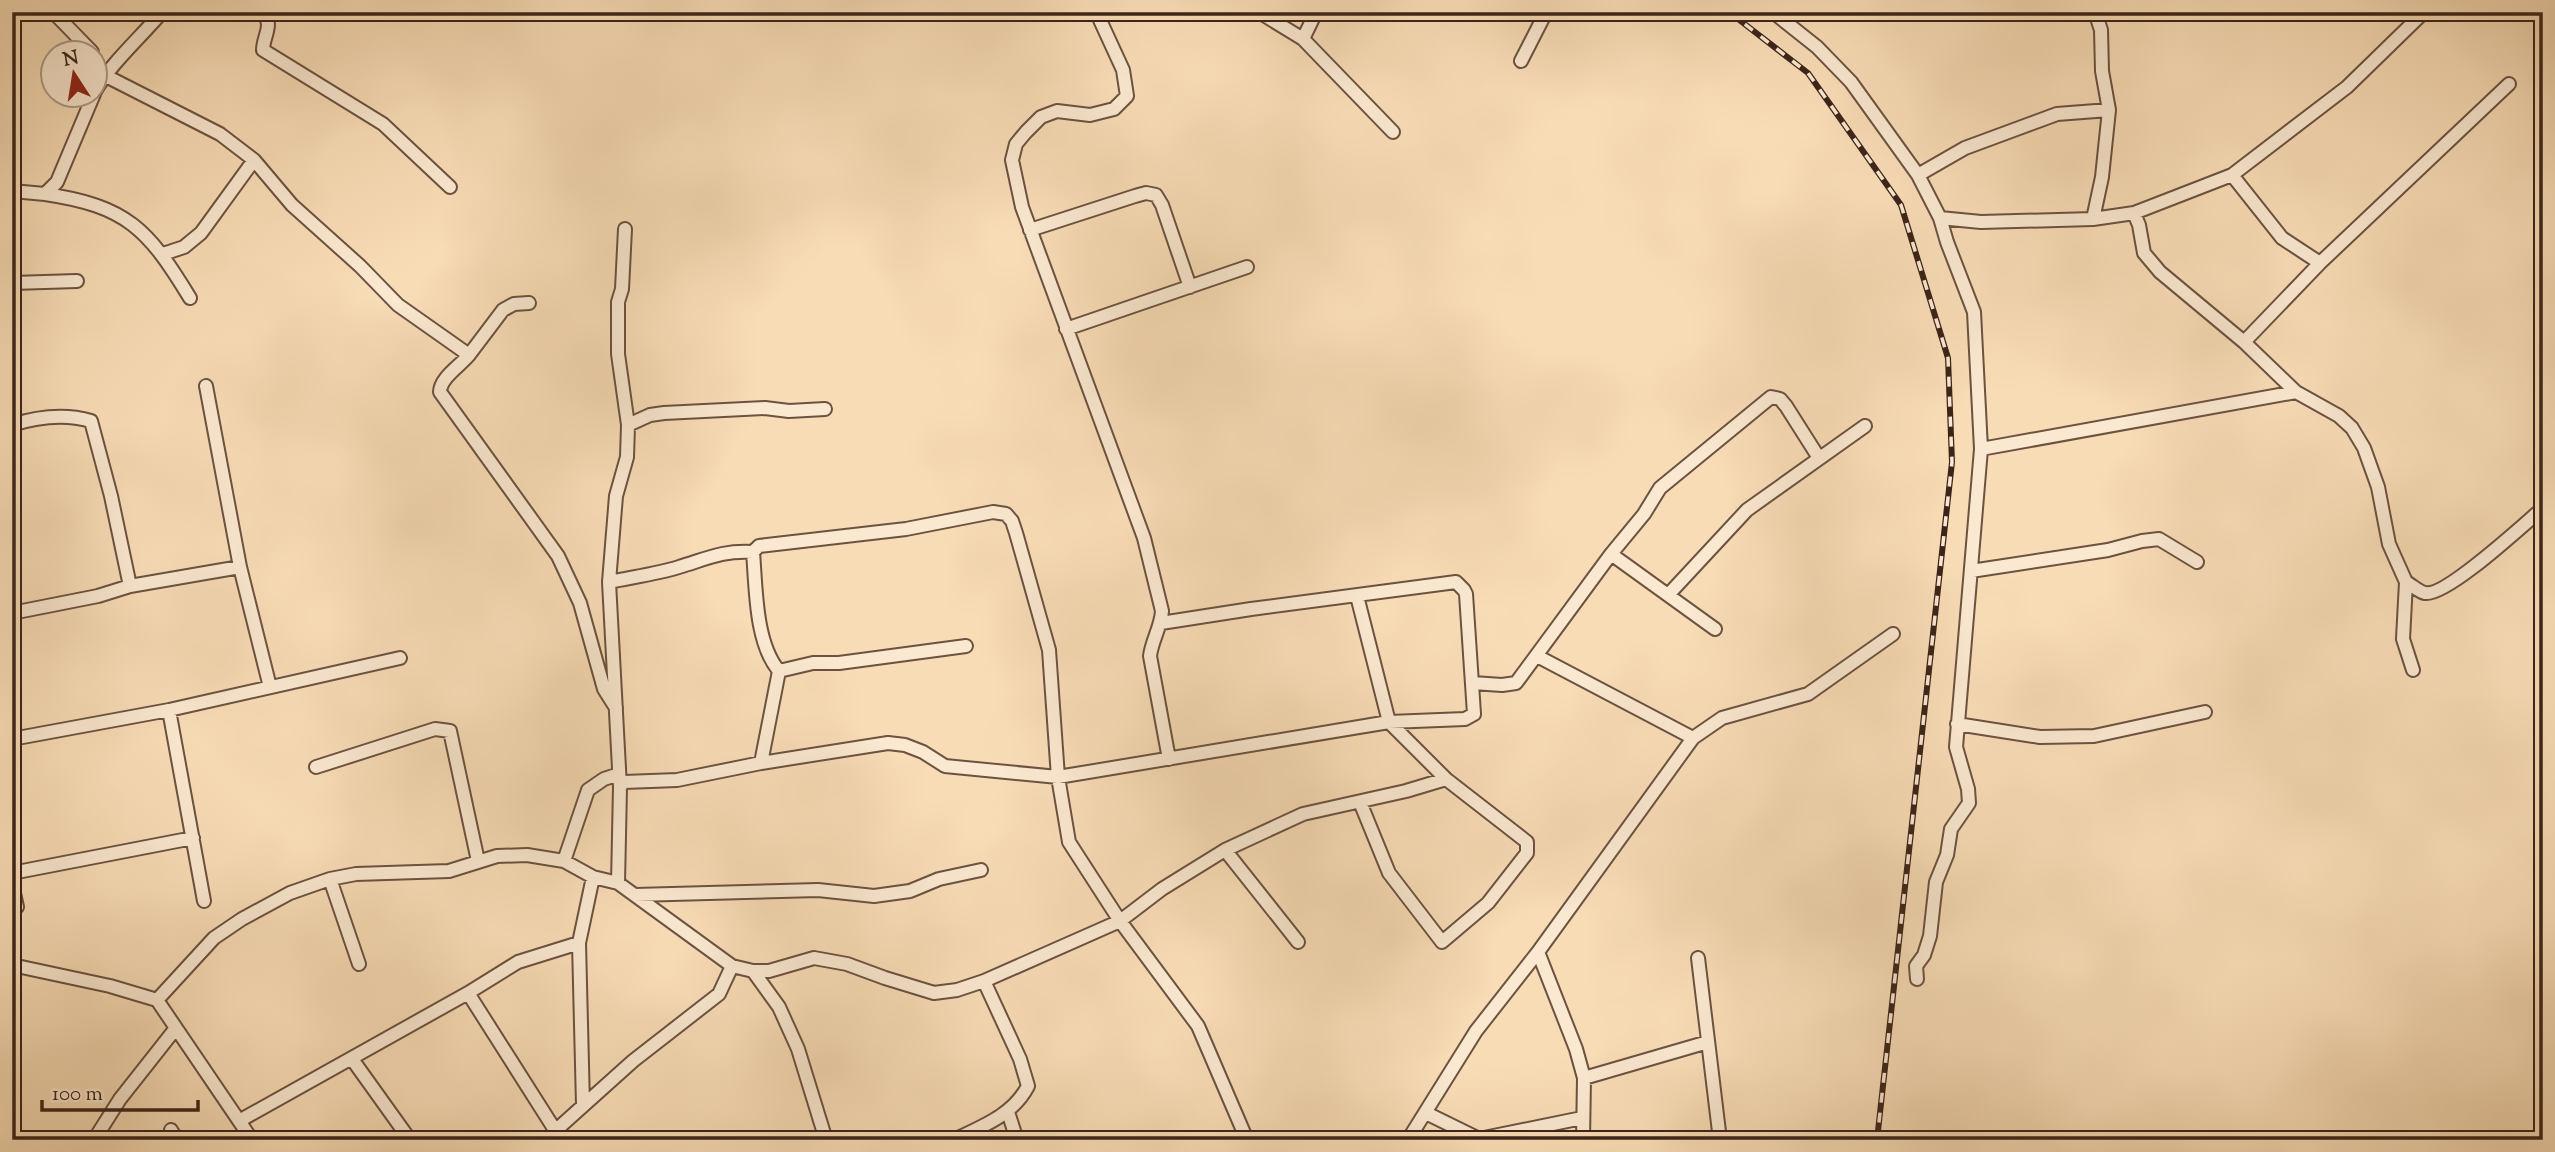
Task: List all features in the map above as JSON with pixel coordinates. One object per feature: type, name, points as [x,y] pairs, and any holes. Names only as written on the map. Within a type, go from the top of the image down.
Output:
[{"type":"street","points":[[108,72],[162,12]]},
{"type":"street","points":[[260,12],[267,17],[269,24],[263,50],[383,124],[450,187]]},
{"type":"street","points":[[1101,12],[1100,20],[1123,70],[1127,96],[1114,109],[1090,115],[1057,111],[1041,117],[1016,144],[1012,160],[1030,230],[1144,538],[1162,611],[1161,623],[1152,646],[1151,671],[1168,759]]},
{"type":"street","points":[[1259,12],[1303,39],[1393,132]]},
{"type":"street","points":[[1303,39],[1315,12]]},
{"type":"street","points":[[1521,61],[1546,12]]},
{"type":"street","points":[[1773,12],[1817,47],[1850,82],[1918,175],[1940,218],[1974,312],[1981,449],[1956,747],[1968,789],[1969,803],[1951,829],[1947,855],[1936,882],[1930,936],[1924,955],[1916,966],[1917,979]]},
{"type":"street","points":[[2092,219],[2102,177],[2109,110],[2102,71],[2101,30],[2095,12]]},
{"type":"street","points":[[1940,218],[1981,222],[2092,219],[2134,213],[2232,175],[2347,87],[2424,12]]},
{"type":"street","points":[[57,16],[78,38]]},
{"type":"street","points":[[108,74],[220,134],[254,160],[292,205],[360,266],[398,305],[469,355]]},
{"type":"street","points":[[2244,342],[2320,263],[2509,85]]},
{"type":"street","points":[[45,194],[57,182],[88,108]]},
{"type":"street","points":[[1918,175],[1965,148],[2057,114],[2109,110]]},
{"type":"street","points":[[163,254],[184,247],[201,233],[254,160]]},
{"type":"street","points":[[2232,175],[2283,238],[2320,263]]},
{"type":"street","points":[[12,191],[79,199],[129,220],[163,254],[190,298]]},
{"type":"street","points":[[1030,230],[1135,196],[1146,193],[1156,195],[1162,205],[1190,287]]},
{"type":"street","points":[[2134,213],[2147,259],[2160,272],[2244,342],[2296,392],[2339,416],[2352,428],[2364,448],[2378,487],[2389,544],[2406,582],[2403,639],[2413,670]]},
{"type":"street","points":[[618,883],[620,781],[609,582],[616,496],[627,457],[628,425],[618,354],[618,302],[622,289],[625,229]]},
{"type":"street","points":[[1066,329],[1247,267]]},
{"type":"street","points":[[12,283],[77,281]]},
{"type":"street","points":[[529,303],[514,304],[503,310],[459,368],[445,378],[440,392],[558,556],[580,603],[604,689],[616,708]]},
{"type":"street","points":[[206,386],[240,567],[270,687]]},
{"type":"street","points":[[1981,449],[2296,392]]},
{"type":"street","points":[[1473,683],[1502,685],[1516,682],[1644,514],[1660,488],[1771,397],[1780,399],[1786,406],[1819,458]]},
{"type":"street","points":[[628,425],[664,412],[765,408],[789,411],[825,409]]},
{"type":"street","points":[[12,425],[58,418],[91,421],[111,496],[130,586]]},
{"type":"street","points":[[1668,595],[1747,510],[1865,426]]},
{"type":"street","points":[[2406,582],[2426,593],[2440,591],[2543,508]]},
{"type":"street","points":[[753,552],[759,546],[906,529],[993,512],[1006,513],[1012,521],[1049,650],[1058,777],[1069,842],[1120,921],[1198,1026],[1247,1140]]},
{"type":"street","points":[[1971,571],[2108,550],[2159,539],[2197,562]]},
{"type":"street","points":[[609,582],[678,568],[702,558],[734,550],[753,552]]},
{"type":"street","points":[[753,552],[759,616],[770,660],[779,671]]},
{"type":"street","points":[[1611,554],[1714,629]]},
{"type":"street","points":[[12,613],[98,596],[130,586],[240,567]]},
{"type":"street","points":[[564,861],[588,790],[604,779],[624,782],[677,780],[761,763],[888,743],[905,745],[923,752],[945,766],[1058,777],[1389,722],[1465,719],[1474,714],[1466,594],[1456,582],[1161,623]]},
{"type":"street","points":[[1357,596],[1389,722],[1446,779],[1527,842],[1527,853],[1488,903],[1442,942],[1388,873],[1360,802]]},
{"type":"street","points":[[1408,1140],[1476,1031],[1538,952],[1693,737],[1722,718],[1808,694],[1893,634]]},
{"type":"street","points":[[779,671],[813,663],[839,663],[966,646]]},
{"type":"street","points":[[1537,656],[1693,737]]},
{"type":"street","points":[[12,739],[169,710],[400,658]]},
{"type":"street","points":[[761,763],[779,671]]},
{"type":"street","points":[[169,710],[205,901]]},
{"type":"street","points":[[1957,724],[2040,737],[2094,736],[2205,712]]},
{"type":"street","points":[[316,767],[435,729],[450,731],[478,861]]},
{"type":"street","points":[[157,1000],[214,938],[290,893],[330,878],[356,874],[449,871],[497,856],[527,855],[564,861],[593,877],[618,883],[732,966],[753,971],[769,971],[814,958],[847,964],[934,993],[957,990],[984,981],[1120,921],[1162,889],[1225,850],[1303,814],[1446,779]]},
{"type":"street","points":[[12,873],[193,838]]},
{"type":"street","points":[[1225,850],[1298,942]]},
{"type":"street","points":[[635,895],[818,890],[874,896],[910,891],[939,879],[981,870]]},
{"type":"street","points":[[583,1105],[579,943],[593,877]]},
{"type":"street","points":[[330,878],[359,964]]},
{"type":"street","points":[[12,884],[17,907]]},
{"type":"street","points":[[239,1121],[468,993],[518,962],[579,943]]},
{"type":"street","points":[[1538,952],[1576,1049],[1584,1078],[1583,1140]]},
{"type":"street","points":[[1698,958],[1720,1140]]},
{"type":"street","points":[[12,965],[110,986],[157,1000],[252,1140]]},
{"type":"street","points":[[545,1140],[633,1061],[719,994],[732,966]]},
{"type":"street","points":[[753,971],[779,1007],[798,1049],[826,1140]]},
{"type":"street","points":[[954,1140],[1008,1112],[1021,1100],[1028,1086],[1020,1059],[984,981]]},
{"type":"street","points":[[468,993],[555,1130]]},
{"type":"street","points":[[94,1140],[120,1099],[176,1028]]},
{"type":"street","points":[[1584,1078],[1708,1042]]},
{"type":"street","points":[[352,1059],[410,1140]]},
{"type":"street","points":[[1008,1112],[1017,1140]]},
{"type":"street","points":[[1426,1113],[1479,1139],[1582,1118]]},
{"type":"railway","points":[[1729,12],[1808,73],[1901,205],[1948,358],[1952,462],[1877,1140]]}]
